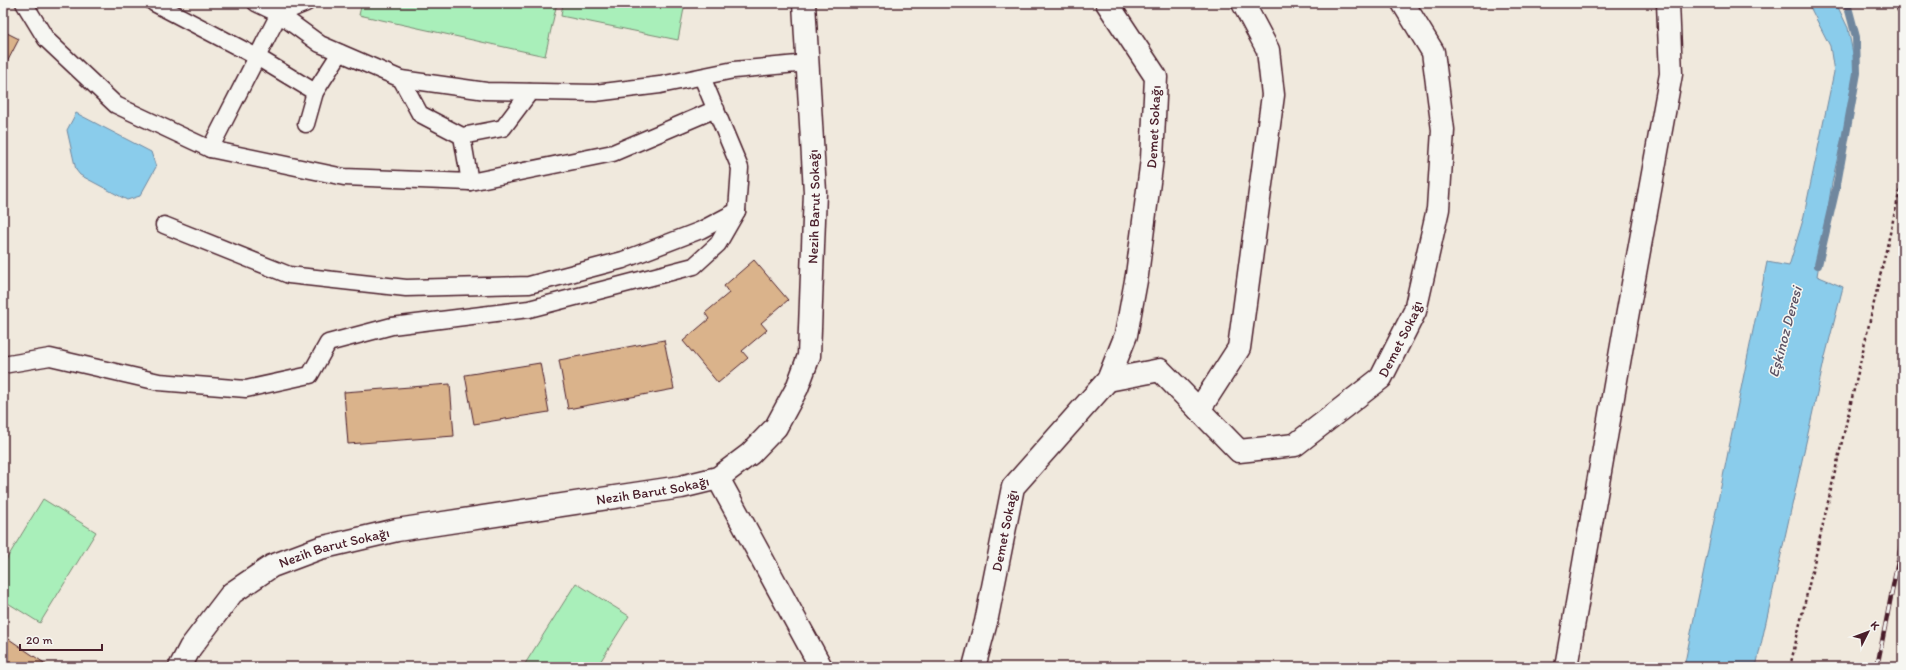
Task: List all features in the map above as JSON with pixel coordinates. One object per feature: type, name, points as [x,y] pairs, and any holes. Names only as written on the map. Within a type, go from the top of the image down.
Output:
[{"type":"street","name":"Nezih Barut Sokağı","points":[[180,667],[190,648],[232,593],[272,566],[320,548],[397,530],[681,487],[718,478],[750,454],[776,427],[797,388],[809,356],[815,192],[804,3]]},
{"type":"street","name":"Demet Sokağı","points":[[974,667],[986,622],[1013,487],[1108,380],[1126,335],[1137,275],[1152,160],[1156,77],[1107,3]]},
{"type":"street","points":[[1199,410],[1239,348],[1273,95],[1268,50],[1243,3]]},
{"type":"street","name":"Demet Sokağı","points":[[1108,380],[1160,370],[1239,451],[1294,445],[1381,378],[1415,311],[1438,209],[1443,130],[1433,52],[1403,3]]},
{"type":"street","points":[[1566,667],[1591,531],[1624,328],[1671,74],[1668,3]]},
{"type":"street","points":[[718,478],[821,667]]},
{"type":"lane","points":[[24,3],[46,39],[116,105],[210,149],[344,177],[470,182],[613,153],[716,109]]},
{"type":"lane","points":[[154,3],[257,57],[315,92]]},
{"type":"lane","points":[[256,3],[279,14],[320,44],[401,79],[486,90],[595,93],[702,77],[734,70],[808,63]]},
{"type":"lane","points":[[210,149],[279,14],[306,3]]},
{"type":"lane","points":[[306,124],[315,92],[340,53]]},
{"type":"lane","points":[[3,364],[50,357],[159,382],[246,389],[310,375],[328,343],[392,326],[530,309],[694,266],[718,244],[737,211],[740,168],[702,77]]},
{"type":"lane","points":[[401,79],[420,114],[462,136],[504,128],[530,92]]},
{"type":"lane","points":[[462,136],[470,182]]},
{"type":"lane","points":[[164,224],[289,275],[406,288],[529,285],[623,260],[701,230],[737,211]]},
{"type":"path","points":[[1895,3],[1903,24]]},
{"type":"path","points":[[1790,667],[1903,177]]},
{"type":"green space","points":[[362,3],[557,3],[545,56],[359,15]]},
{"type":"green space","points":[[563,3],[685,3],[678,40],[561,16]]},
{"type":"green space","points":[[43,499],[96,532],[40,623],[3,600],[3,565]]},
{"type":"green space","points":[[576,583],[629,616],[597,667],[523,667]]},
{"type":"water","points":[[1808,3],[1836,3],[1848,28],[1855,64],[1852,92],[1832,183],[1817,276],[1843,287],[1825,357],[1756,667],[1684,667],[1767,262],[1789,266],[1803,220],[1834,72],[1830,46]]},
{"type":"water","points":[[76,113],[151,152],[156,167],[140,196],[127,200],[80,175],[76,170],[67,130]]},
{"type":"building","points":[[3,31],[19,39],[3,70]]},
{"type":"building","points":[[754,260],[788,300],[761,323],[767,330],[742,351],[748,358],[718,383],[683,341],[709,319],[705,313],[729,293],[724,286]]},
{"type":"building","points":[[664,340],[674,389],[568,409],[559,360]]},
{"type":"building","points":[[540,363],[549,412],[474,424],[465,375]]},
{"type":"building","points":[[450,384],[454,436],[348,444],[344,392]]},
{"type":"building","points":[[3,635],[50,667],[3,667]]},
{"type":"waterway","name":"Eşkinoz Deresi","points":[[1818,265],[1837,184],[1857,73],[1856,37],[1847,3]]},
{"type":"railway","points":[[1877,667],[1903,536]]}]
